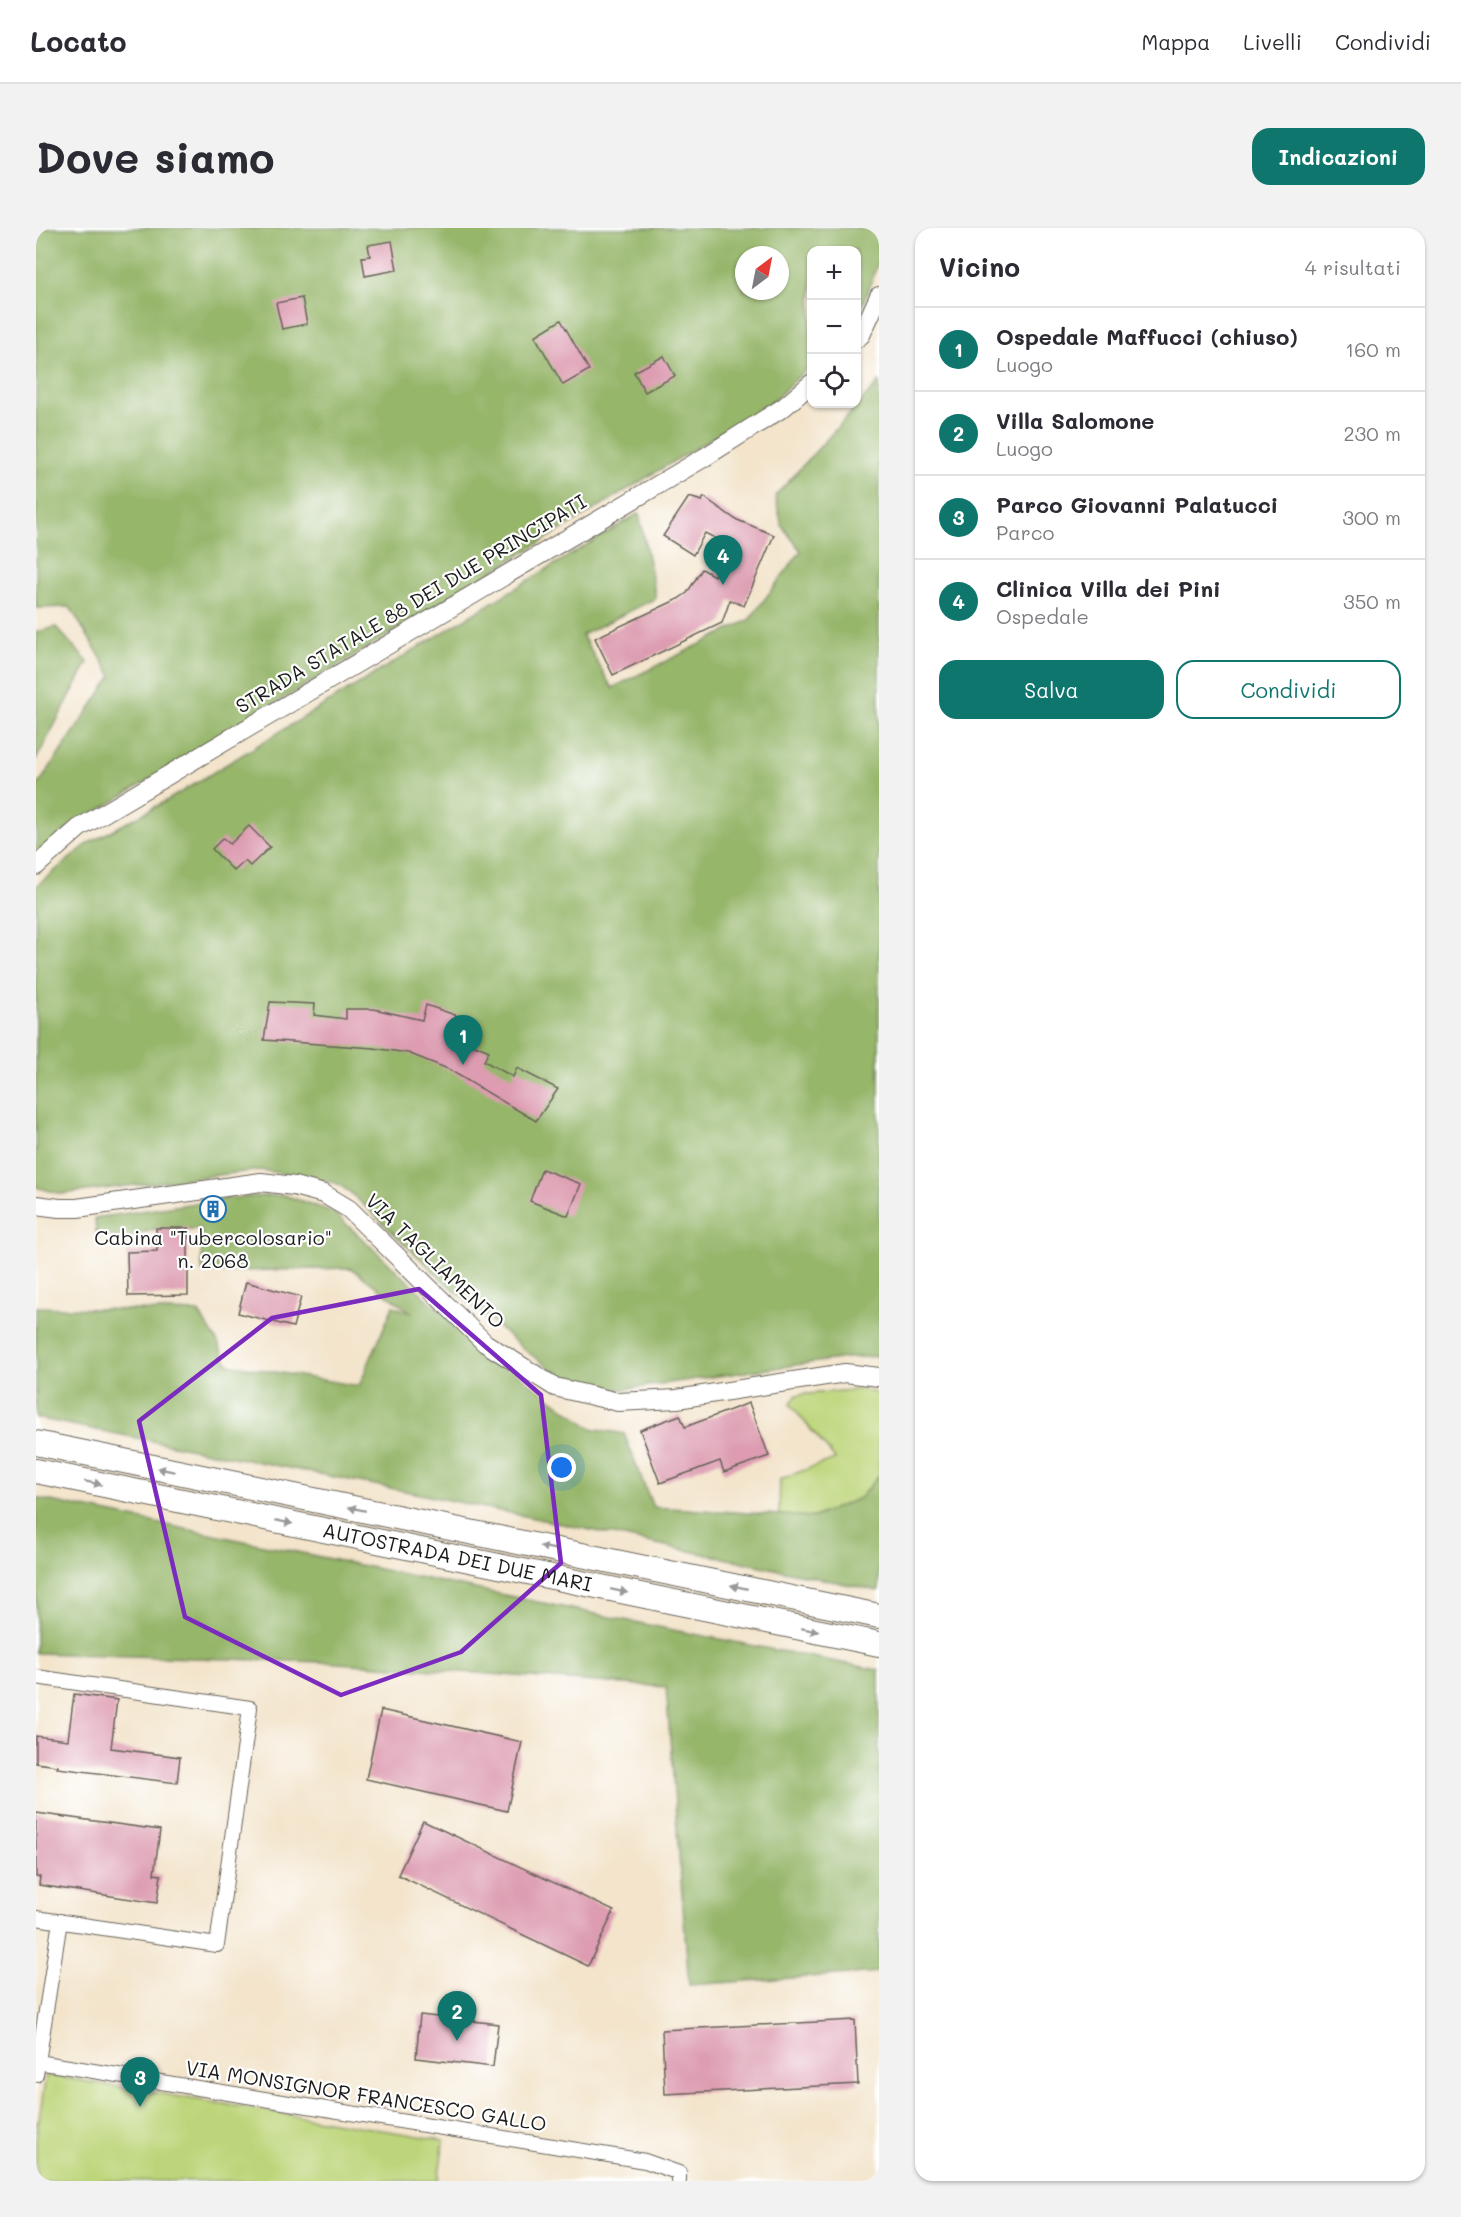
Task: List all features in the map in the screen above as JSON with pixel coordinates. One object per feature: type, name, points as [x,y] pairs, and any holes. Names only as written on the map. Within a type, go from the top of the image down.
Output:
[{"type":"highway","name":"AUTOSTRADA DEI DUE MARI","points":[[36,1443],[879,1616]]},
{"type":"highway","name":"AUTOSTRADA DEI DUE MARI","points":[[36,1471],[879,1644]]},
{"type":"main road","points":[[861,335],[879,296]]},
{"type":"main road","name":"STRADA STATALE 88 DEI DUE PRINCIPATI","points":[[36,866],[79,828],[705,457],[784,407],[807,386]]},
{"type":"main road","name":"VIA TAGLIAMENTO","points":[[36,1205],[77,1208],[261,1182],[294,1186],[324,1194],[349,1209],[485,1343],[555,1386],[618,1402],[677,1399],[845,1373],[879,1377]]},
{"type":"street","points":[[36,1677],[250,1708],[218,1945],[36,1918]]},
{"type":"street","points":[[37,2068],[60,1921]]},
{"type":"street","name":"VIA MONSIGNOR FRANCESCO GALLO","points":[[37,2068],[645,2162],[679,2173],[679,2181]]},
{"type":"highlighted area","points":[[419,1289],[541,1395],[561,1563],[461,1652],[341,1695],[185,1617],[139,1421],[272,1318]]},
{"type":"green space","points":[[36,228],[879,228],[879,260],[861,309],[861,246],[807,246],[807,369],[773,401],[60,834],[36,857],[36,788],[112,676],[70,607],[36,608]]},
{"type":"green space","points":[[879,382],[879,1356],[845,1358],[619,1390],[565,1378],[530,1354],[446,1283],[351,1193],[336,1183],[260,1170],[61,1194],[36,1187],[36,886],[89,843],[168,800],[639,513],[656,598],[582,635],[612,688],[749,620],[801,551],[782,526],[775,496],[855,408],[861,408],[861,402]]},
{"type":"green space","points":[[56,627],[88,662],[36,760],[36,632]]},
{"type":"green space","points":[[284,1195],[333,1212],[445,1315],[451,1325],[591,1428],[624,1434],[653,1507],[814,1517],[860,1498],[879,1475],[879,1591],[415,1493],[36,1418],[36,1307],[198,1312],[216,1339],[228,1364],[359,1386],[393,1306],[412,1313],[351,1268],[202,1272],[201,1229],[154,1229],[125,1239],[96,1233],[95,1218],[229,1198]]},
{"type":"green space","points":[[862,1389],[879,1394],[879,1475],[860,1498],[814,1517],[779,1515],[780,1479],[835,1459],[790,1404],[797,1395]]},
{"type":"green space","points":[[36,1498],[678,1631],[879,1670],[879,1972],[689,1985],[666,1687],[324,1662],[36,1653]]},
{"type":"green space","points":[[46,2075],[444,2140],[438,2181],[36,2181],[36,2138]]},
{"type":"building","points":[[392,241],[397,270],[365,276],[362,257],[370,256],[368,245]]},
{"type":"building","points":[[302,298],[307,324],[282,329],[276,303]]},
{"type":"building","points":[[561,320],[589,370],[563,385],[535,336]]},
{"type":"building","points":[[664,356],[675,376],[645,392],[634,372]]},
{"type":"building","points":[[689,497],[702,501],[704,497],[735,519],[774,535],[744,606],[730,600],[722,623],[613,675],[595,638],[678,599],[687,593],[702,569],[714,576],[727,544],[705,533],[693,555],[663,536]]},
{"type":"building","points":[[249,826],[270,847],[250,866],[245,861],[234,871],[212,849],[223,838],[230,844]]},
{"type":"building","points":[[270,1002],[315,1004],[314,1015],[346,1019],[346,1009],[374,1009],[422,1020],[426,1005],[458,1016],[451,1031],[465,1041],[489,1051],[484,1061],[513,1077],[517,1068],[558,1089],[536,1121],[448,1069],[408,1053],[373,1048],[264,1040]]},
{"type":"building","points":[[542,1169],[581,1184],[568,1216],[530,1201]]},
{"type":"building","name":"Cabina \"Tubercolosario\" n. 2068","points":[[220,1201],[221,1216],[207,1217],[206,1202]]},
{"type":"building","points":[[156,1228],[188,1228],[188,1295],[128,1296],[127,1252],[157,1251]]},
{"type":"building","points":[[246,1282],[301,1297],[293,1327],[238,1313]]},
{"type":"building","points":[[749,1403],[769,1456],[724,1472],[720,1461],[660,1483],[640,1430],[680,1415],[685,1427]]},
{"type":"building","points":[[74,1694],[117,1700],[111,1748],[180,1757],[177,1783],[57,1768],[58,1766],[36,1763],[36,1736],[68,1740]]},
{"type":"building","points":[[381,1710],[522,1742],[507,1811],[366,1779]]},
{"type":"building","points":[[36,1813],[160,1830],[154,1874],[161,1875],[157,1903],[39,1885],[40,1877],[36,1877]]},
{"type":"building","points":[[423,1821],[614,1911],[588,1966],[398,1875]]},
{"type":"building","points":[[420,2015],[498,2024],[493,2067],[416,2058]]},
{"type":"building","points":[[855,2020],[858,2084],[665,2094],[662,2030]]},
{"type":"place","name":"Clinica Villa dei Pini","points":[[723,585]]},
{"type":"place","name":"Ospedale Maffucci (chiuso)","points":[[463,1065]]},
{"type":"place","name":"Cabina \"Tubercolosario\" n. 2068","points":[[213,1209]]},
{"type":"place","name":"Villa Salomone","points":[[457,2041]]},
{"type":"place","name":"Parco Giovanni Palatucci","points":[[140,2107]]}]
